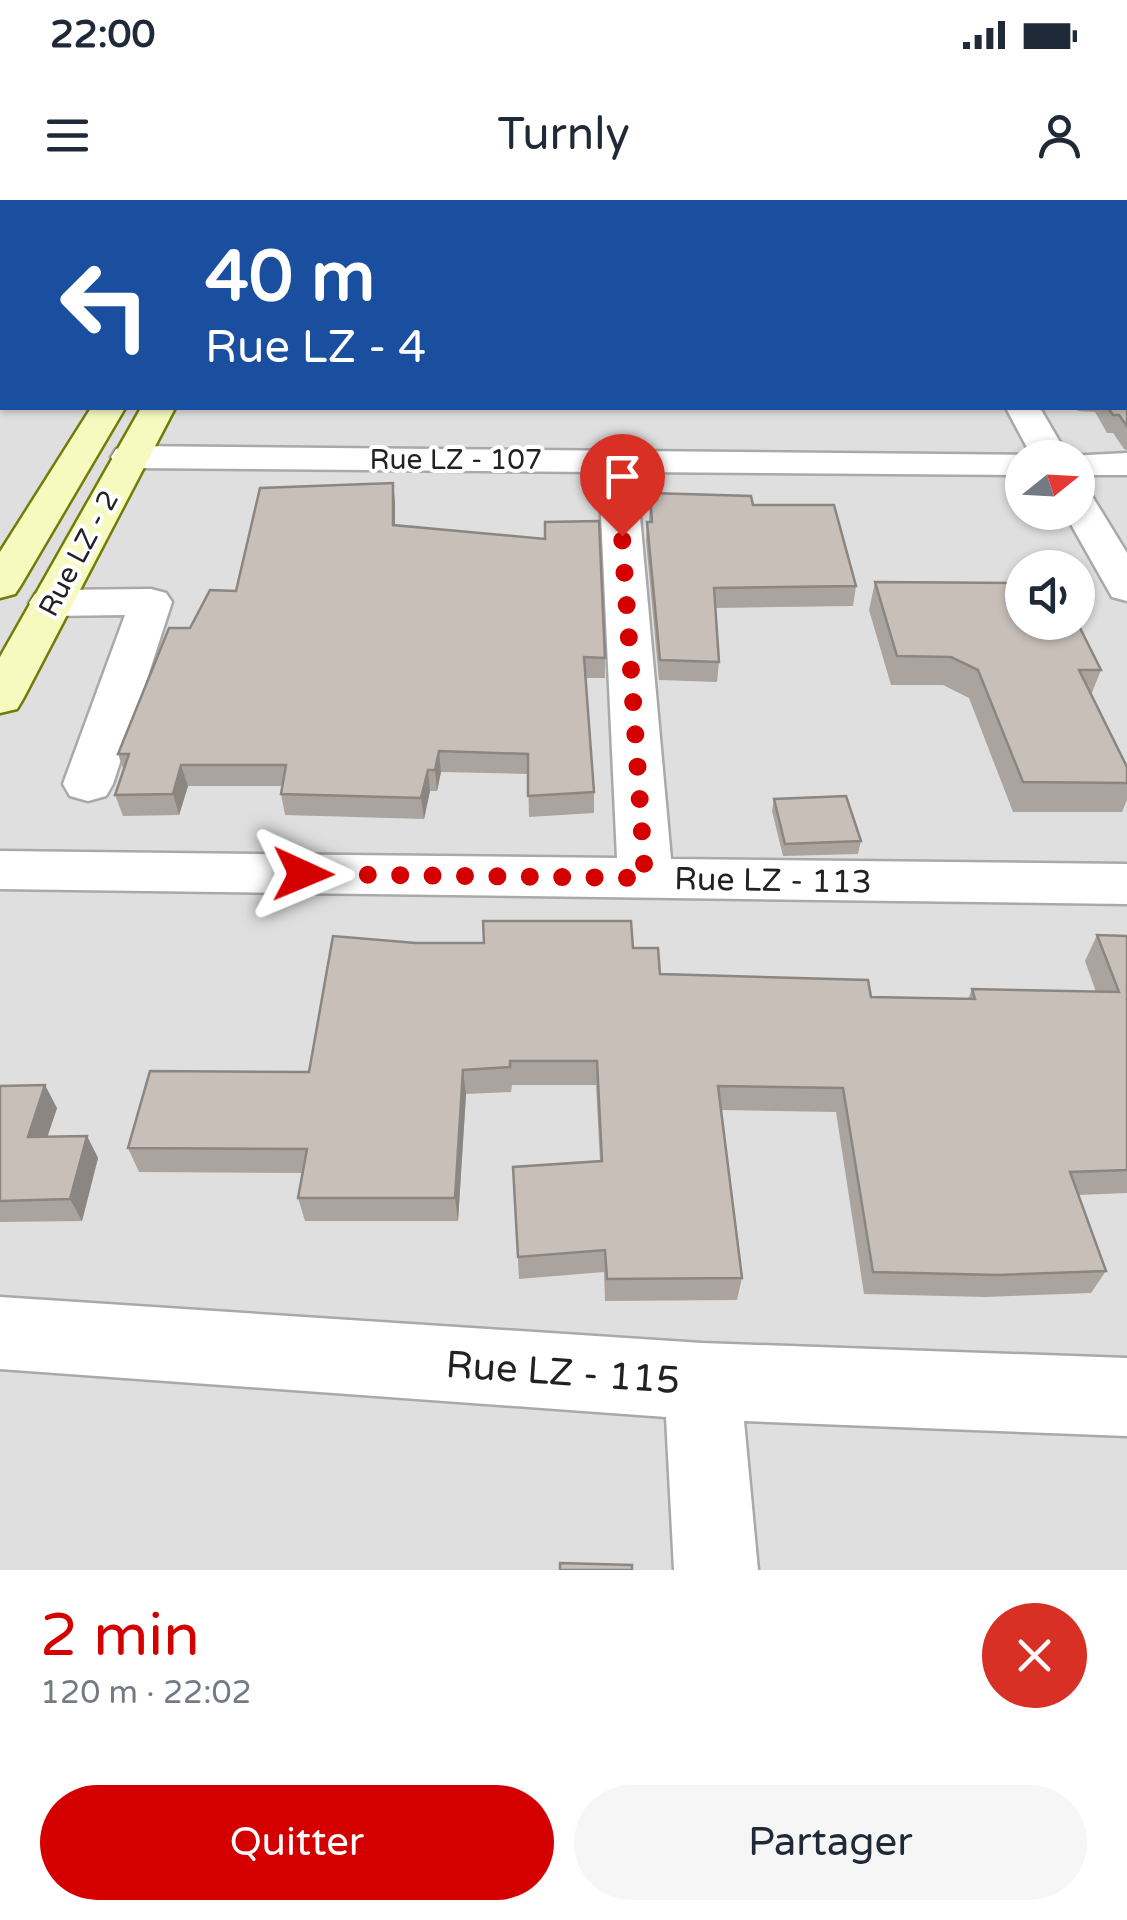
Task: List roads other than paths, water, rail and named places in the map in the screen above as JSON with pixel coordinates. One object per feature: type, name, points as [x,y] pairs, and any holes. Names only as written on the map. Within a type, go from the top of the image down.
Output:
[{"type":"main road","name":"Rue LZ - 2","points":[[0,585],[14,539],[107,410]]},
{"type":"main road","name":"Rue LZ - 2","points":[[0,699],[157,410]]},
{"type":"street","points":[[1024,410],[1041,440]]},
{"type":"street","name":"Rue LZ - 107","points":[[129,458],[1005,464]]},
{"type":"street","points":[[617,460],[645,878]]},
{"type":"street","points":[[1095,464],[1127,464]]},
{"type":"street","points":[[1093,530],[1127,588]]},
{"type":"street","points":[[50,603],[151,602],[88,784]]},
{"type":"street","name":"Rue LZ - 113","points":[[0,870],[1127,884]]},
{"type":"street","name":"Rue LZ - 115","points":[[0,1332],[702,1382],[1127,1397]]},
{"type":"street","points":[[702,1382],[716,1570]]}]
